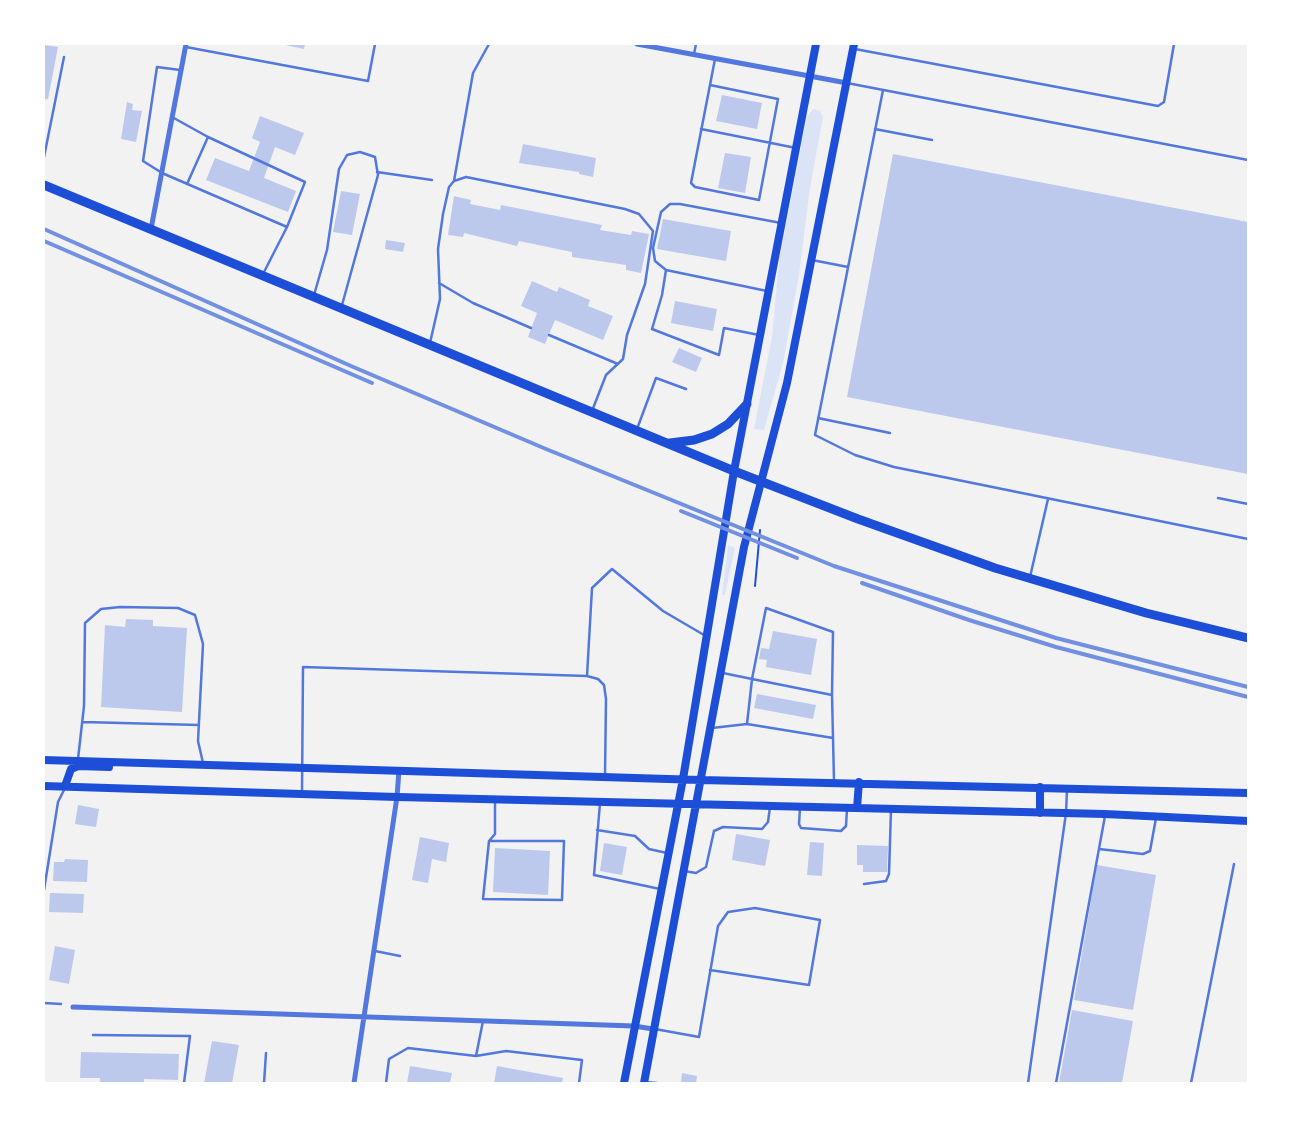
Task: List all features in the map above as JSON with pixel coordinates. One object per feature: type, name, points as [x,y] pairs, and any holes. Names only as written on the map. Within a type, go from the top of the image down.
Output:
[{"type":"main road","points":[[624,1083],[678,803],[734,471],[816,44]]},
{"type":"main road","points":[[644,1082],[682,870],[701,780],[719,672],[760,481],[787,383],[854,46]]},
{"type":"main road","points":[[44,185],[668,444],[858,519],[1029,578],[1146,613],[1248,638]]},
{"type":"main road","points":[[668,444],[694,440],[712,434],[728,424],[747,404]]},
{"type":"main road","points":[[44,760],[399,769],[682,780],[859,782],[1248,793]]},
{"type":"main road","points":[[65,786],[71,769],[78,766],[132,766],[161,763]]},
{"type":"main road","points":[[857,808],[859,782]]},
{"type":"main road","points":[[44,786],[397,797],[1040,812],[1248,821]]},
{"type":"main road","points":[[1040,787],[1040,812]]},
{"type":"street","points":[[637,44],[847,83]]},
{"type":"street","points":[[151,229],[186,45]]},
{"type":"street","points":[[354,1083],[375,951],[397,797],[399,769]]},
{"type":"street","points":[[73,1007],[634,1026],[653,1029]]},
{"type":"lane","points":[[186,45],[368,81],[375,44]]},
{"type":"lane","points":[[430,345],[440,299],[438,249],[442,214],[449,187],[454,181],[473,73],[488,44]]},
{"type":"lane","points":[[694,54],[696,44]]},
{"type":"lane","points":[[854,46],[1158,106],[1164,102],[1174,44]]},
{"type":"lane","points":[[44,157],[64,56]]},
{"type":"lane","points":[[710,85],[778,99],[759,200],[695,187],[691,182],[715,58]]},
{"type":"lane","points":[[181,70],[157,67],[143,161],[162,173],[287,227]]},
{"type":"lane","points":[[847,83],[1248,160]]},
{"type":"lane","points":[[882,90],[815,435],[855,455],[894,467],[1248,539]]},
{"type":"lane","points":[[172,117],[208,137],[305,182],[287,227],[262,275]]},
{"type":"lane","points":[[701,129],[796,148]]},
{"type":"lane","points":[[875,129],[932,140]]},
{"type":"lane","points":[[187,184],[208,137]]},
{"type":"lane","points":[[314,296],[328,250],[339,169],[347,155],[360,152],[375,157],[378,172],[342,308]]},
{"type":"lane","points":[[378,172],[432,180]]},
{"type":"lane","points":[[454,181],[466,178],[640,214],[654,231],[645,284],[627,335],[623,358],[606,375],[591,412]]},
{"type":"lane","points":[[768,292],[666,270],[655,261],[654,248],[661,212],[670,204],[680,204],[781,223]]},
{"type":"lane","points":[[810,260],[848,267]]},
{"type":"lane","points":[[666,270],[662,295],[652,329],[719,355],[724,328],[760,335]]},
{"type":"lane","points":[[439,283],[473,303],[531,328]]},
{"type":"lane","points":[[549,335],[618,364]]},
{"type":"lane","points":[[636,430],[656,378],[686,389]]},
{"type":"lane","points":[[818,418],[890,433]]},
{"type":"lane","points":[[1029,578],[1048,498]]},
{"type":"lane","points":[[1218,498],[1248,504]]},
{"type":"lane","points":[[587,676],[592,588],[612,569],[663,611],[706,636]]},
{"type":"lane","points":[[78,761],[82,722],[86,623],[101,609],[120,607],[178,608],[195,615],[203,644],[198,741],[204,764]]},
{"type":"lane","points":[[747,724],[752,678],[766,608],[833,632],[834,782]]},
{"type":"lane","points":[[302,794],[303,667],[587,676],[598,679],[604,685],[606,699],[605,776]]},
{"type":"lane","points":[[719,672],[832,695]]},
{"type":"lane","points":[[82,722],[199,725]]},
{"type":"lane","points":[[710,729],[747,724],[833,738]]},
{"type":"lane","points":[[44,890],[58,802],[65,786]]},
{"type":"lane","points":[[1028,1083],[1066,814],[1067,788]]},
{"type":"lane","points":[[489,841],[564,840],[562,900],[483,899],[489,841],[495,834],[495,799]]},
{"type":"lane","points":[[600,801],[594,875],[660,889]]},
{"type":"lane","points":[[682,870],[696,873],[706,867],[713,834],[718,828],[762,829],[768,822],[770,806]]},
{"type":"lane","points":[[800,806],[799,824],[801,828],[841,831],[846,826],[847,808]]},
{"type":"lane","points":[[864,884],[886,881],[889,874],[892,809]]},
{"type":"lane","points":[[1056,1083],[1105,814]]},
{"type":"lane","points":[[1099,849],[1143,854],[1150,851],[1156,816]]},
{"type":"lane","points":[[597,830],[635,836],[649,850],[667,853]]},
{"type":"lane","points":[[1191,1083],[1234,864]]},
{"type":"lane","points":[[653,1029],[699,1037],[710,970],[718,926],[728,912],[755,908],[820,920],[809,985],[710,970]]},
{"type":"lane","points":[[375,951],[400,956]]},
{"type":"lane","points":[[44,1003],[61,1004]]},
{"type":"lane","points":[[476,1056],[483,1021]]},
{"type":"lane","points":[[93,1035],[190,1036],[184,1083]]},
{"type":"lane","points":[[386,1083],[389,1059],[408,1048],[476,1056],[506,1051],[582,1060],[579,1083]]},
{"type":"lane","points":[[264,1083],[266,1053]]},
{"type":"lane","points":[[644,1082],[657,1083]]},
{"type":"path","points":[[755,586],[760,530]]},
{"type":"shaded area","points":[[813,109],[820,111],[823,117],[810,188],[799,275],[783,363],[764,430],[754,429],[772,336],[779,261],[807,117]]},
{"type":"shaded area","points":[[728,545],[735,548],[725,595],[722,595]]},
{"type":"building","points":[[281,44],[305,44],[304,49]]},
{"type":"building","points":[[44,45],[58,47],[48,99],[44,99]]},
{"type":"building","points":[[722,95],[762,103],[757,129],[716,121]]},
{"type":"building","points":[[127,102],[133,104],[132,110],[142,111],[136,142],[121,139]]},
{"type":"building","points":[[260,116],[304,133],[295,155],[275,147],[264,178],[296,191],[288,212],[206,180],[215,158],[249,171],[260,142],[252,138]]},
{"type":"building","points":[[523,144],[596,158],[593,177],[579,174],[579,172],[519,163]]},
{"type":"building","points":[[725,153],[751,157],[745,193],[718,188]]},
{"type":"building","points":[[893,154],[1248,222],[1248,474],[847,397]]},
{"type":"building","points":[[341,191],[360,194],[352,235],[333,232]]},
{"type":"building","points":[[454,196],[471,200],[470,204],[500,210],[501,205],[602,225],[600,230],[631,235],[632,231],[649,234],[641,273],[626,270],[626,265],[572,257],[572,252],[519,241],[517,246],[464,233],[463,237],[448,235]]},
{"type":"building","points":[[663,219],[731,231],[726,261],[657,249]]},
{"type":"building","points":[[386,240],[405,243],[403,252],[385,249]]},
{"type":"building","points":[[532,281],[557,292],[559,287],[590,300],[588,306],[613,316],[603,340],[555,320],[545,344],[528,337],[537,313],[521,306]]},
{"type":"building","points":[[675,301],[717,309],[713,331],[671,323]]},
{"type":"building","points":[[679,348],[702,358],[696,372],[672,362]]},
{"type":"building","points":[[126,619],[153,620],[153,626],[187,628],[182,712],[101,707],[105,625],[125,627]]},
{"type":"building","points":[[773,631],[817,639],[811,675],[766,667],[767,660],[759,659],[761,648],[769,649]]},
{"type":"building","points":[[757,694],[816,705],[813,719],[754,708]]},
{"type":"building","points":[[78,805],[99,809],[96,827],[75,824]]},
{"type":"building","points":[[736,834],[770,840],[765,866],[732,860]]},
{"type":"building","points":[[420,837],[449,843],[446,862],[432,859],[428,883],[412,880]]},
{"type":"building","points":[[810,842],[824,843],[822,876],[807,875]]},
{"type":"building","points":[[604,843],[627,847],[622,875],[600,871]]},
{"type":"building","points":[[857,845],[888,846],[887,872],[863,872],[863,865],[857,865]]},
{"type":"building","points":[[495,848],[550,851],[548,895],[493,892]]},
{"type":"building","points":[[65,859],[88,860],[87,882],[53,881],[54,862],[64,862]]},
{"type":"building","points":[[1097,865],[1156,875],[1133,1010],[1074,1000]]},
{"type":"building","points":[[50,893],[84,894],[83,913],[49,912]]},
{"type":"building","points":[[55,946],[75,950],[69,984],[49,980]]},
{"type":"building","points":[[1072,1010],[1133,1021],[1122,1083],[1059,1083]]},
{"type":"building","points":[[212,1041],[239,1045],[232,1083],[204,1083]]},
{"type":"building","points":[[81,1052],[179,1054],[178,1080],[144,1079],[144,1083],[100,1082],[100,1078],[80,1078]]},
{"type":"building","points":[[410,1066],[452,1073],[450,1083],[407,1083]]},
{"type":"building","points":[[497,1066],[563,1078],[562,1083],[494,1083]]},
{"type":"building","points":[[682,1073],[697,1076],[696,1083],[681,1083]]},
{"type":"railway","points":[[44,229],[351,366],[546,449],[834,566],[1056,638],[1248,687]]},
{"type":"railway","points":[[44,241],[372,383]]},
{"type":"railway","points":[[681,511],[797,558]]},
{"type":"railway","points":[[862,583],[969,620],[1056,647],[1248,697]]}]
